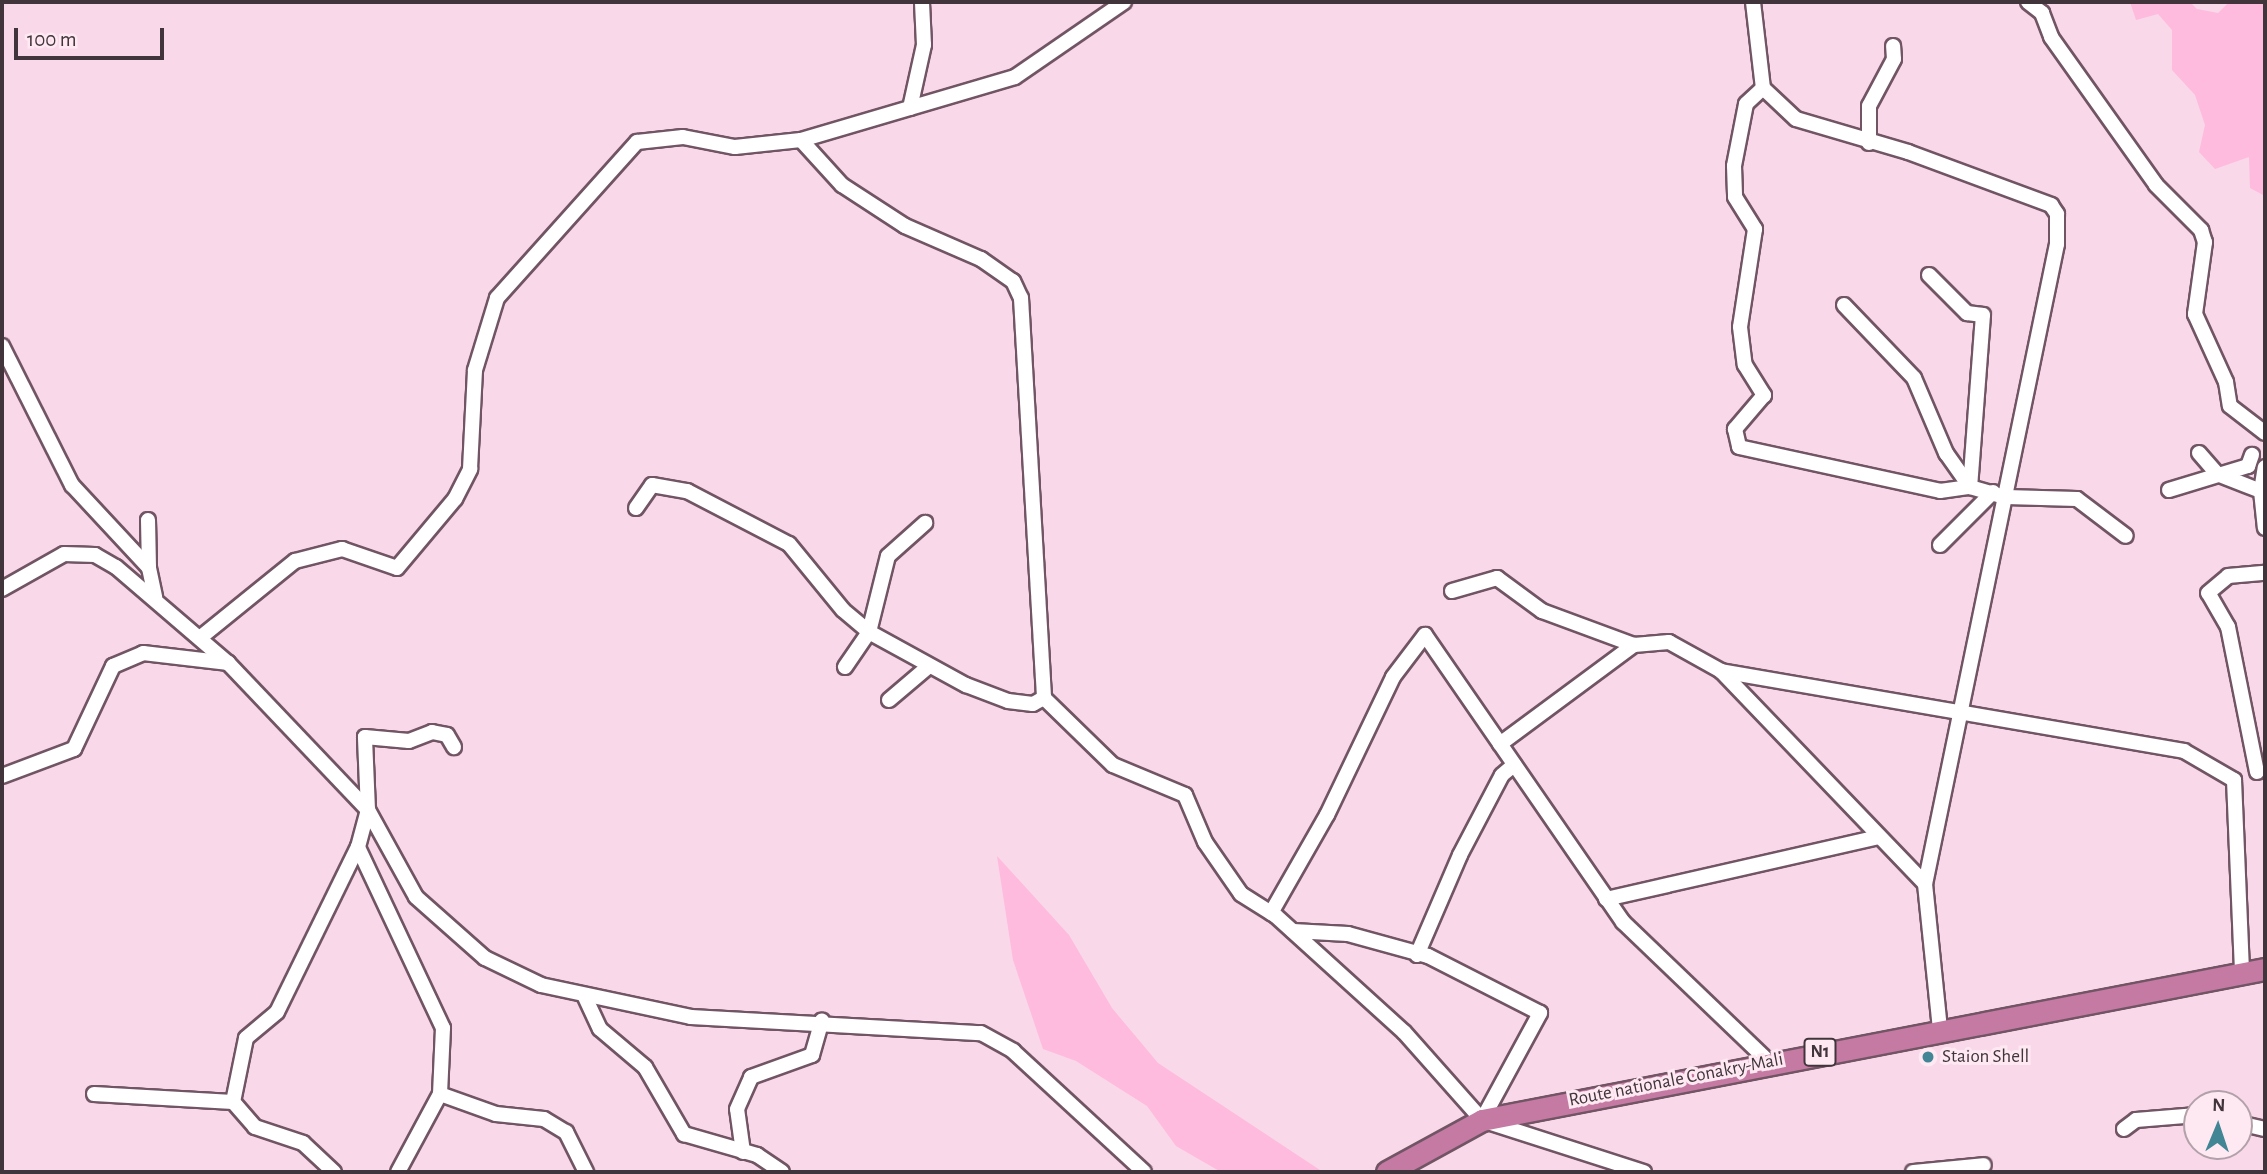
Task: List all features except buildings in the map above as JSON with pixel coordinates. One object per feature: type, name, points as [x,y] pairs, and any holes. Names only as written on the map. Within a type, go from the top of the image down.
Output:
[{"type":"highway","name":"Route nationale Conakry-Mali","points":[[1387,1172],[1482,1120],[1769,1062],[2242,971],[2265,969]]},
{"type":"street","points":[[910,108],[924,45],[922,2]]},
{"type":"street","points":[[1753,2],[1762,88],[1796,119],[2051,205],[2057,215],[2057,244],[2000,495],[1964,710],[1924,884],[1940,1030]]},
{"type":"street","points":[[2028,2],[2042,13],[2052,37],[2156,185],[2201,230],[2205,242],[2195,314],[2226,382],[2230,406],[2265,433]]},
{"type":"street","points":[[201,637],[295,561],[342,549],[397,568],[454,499],[470,469],[475,370],[497,298],[637,142],[683,137],[735,147],[801,140],[1015,77],[1119,4]]},
{"type":"street","points":[[1869,143],[1869,106],[1894,59],[1893,46]]},
{"type":"street","points":[[1762,88],[1746,104],[1734,166],[1735,197],[1755,229],[1740,327],[1745,365],[1764,395],[1735,429],[1739,447],[1931,489],[1970,488],[2000,495],[2077,499],[2126,536]]},
{"type":"street","points":[[801,140],[842,185],[905,226],[981,259],[1013,281],[1021,298],[1044,698],[1113,765],[1185,795],[1205,842],[1241,894],[1293,931],[1404,1032],[1482,1120],[1644,1172]]},
{"type":"street","points":[[1929,275],[1967,313],[1983,315],[1970,488]]},
{"type":"street","points":[[1844,305],[1914,378],[1946,453],[1970,488]]},
{"type":"street","points":[[2,346],[72,485],[149,568]]},
{"type":"street","points":[[2199,453],[2217,474],[2261,491]]},
{"type":"street","points":[[2169,490],[2248,466],[2252,455]]},
{"type":"street","points":[[2265,467],[2261,491],[2265,528]]},
{"type":"street","points":[[636,508],[652,485],[687,491],[789,544],[843,610],[869,632],[929,666],[1008,701],[1033,704],[1044,698]]},
{"type":"street","points":[[1940,545],[2000,495]]},
{"type":"street","points":[[148,520],[149,568],[155,597]]},
{"type":"street","points":[[845,667],[869,632],[888,556],[925,523]]},
{"type":"street","points":[[2,589],[20,575],[78,551],[116,567],[155,597],[228,663],[368,810],[416,897],[443,926],[485,958],[541,985],[585,997],[691,1017],[822,1020],[982,1033],[1013,1051],[1144,1172]]},
{"type":"street","points":[[1721,671],[1964,710],[2184,751],[2234,780],[2261,771],[2228,626],[2208,593],[2228,576],[2265,573]]},
{"type":"street","points":[[1452,591],[1497,578],[1542,611],[1634,645],[1669,642],[1721,671],[1924,884]]},
{"type":"street","points":[[1271,914],[1327,816],[1393,677],[1425,635],[1623,922],[1769,1062]]},
{"type":"street","points":[[1500,744],[1634,645]]},
{"type":"street","points":[[2,776],[74,750],[113,666],[143,653],[228,663]]},
{"type":"street","points":[[889,699],[929,666]]},
{"type":"street","points":[[233,1102],[246,1038],[277,1012],[358,847],[368,810],[365,737],[409,741],[432,732],[447,735],[454,747]]},
{"type":"street","points":[[1417,955],[1460,855],[1502,775],[1514,765]]},
{"type":"street","points":[[2234,780],[2242,971]]},
{"type":"street","points":[[1606,899],[1878,837]]},
{"type":"street","points":[[358,847],[443,1028],[440,1094],[398,1172]]},
{"type":"street","points":[[1293,931],[1348,934],[1417,955],[1540,1013],[1482,1120]]},
{"type":"street","points":[[585,997],[600,1029],[645,1067],[684,1134],[743,1152],[782,1172]]},
{"type":"street","points":[[743,1152],[737,1108],[751,1077],[812,1055],[822,1020]]},
{"type":"street","points":[[94,1094],[233,1102],[255,1127],[303,1143],[334,1172]]},
{"type":"street","points":[[440,1094],[496,1114],[544,1119],[566,1132],[586,1172]]},
{"type":"street","points":[[2124,1129],[2136,1120],[2183,1116]]},
{"type":"street","points":[[1913,1172],[1984,1165]]},
{"type":"shaded area","points":[[2130,2],[2190,2],[2197,9],[2218,13],[2229,2],[2265,2],[2265,196],[2250,188],[2249,157],[2215,169],[2199,152],[2205,125],[2195,95],[2172,70],[2172,30],[2158,14],[2136,20]]},
{"type":"shaded area","points":[[997,856],[1069,935],[1112,1008],[1158,1063],[1323,1172],[1221,1172],[1176,1146],[1147,1106],[1076,1061],[1043,1049],[1013,960]]},
{"type":"place","name":"Staion Shell","points":[[1928,1057]]}]
